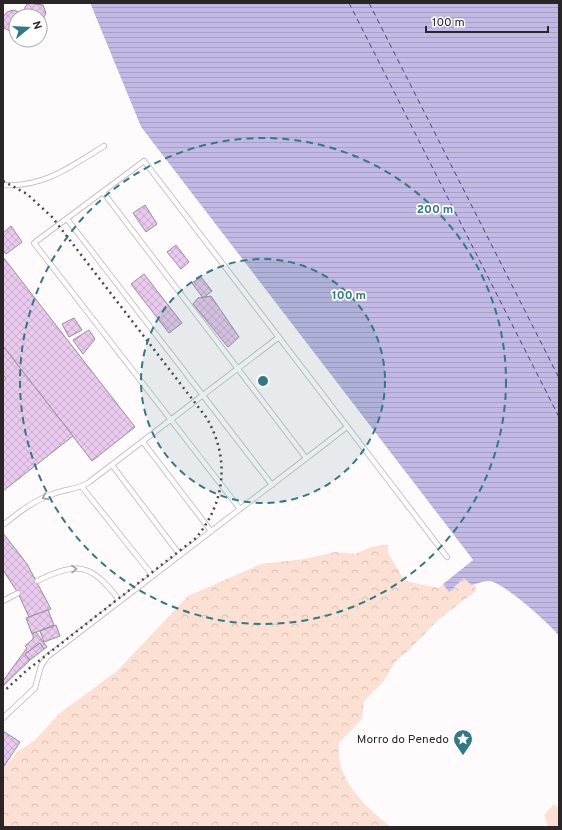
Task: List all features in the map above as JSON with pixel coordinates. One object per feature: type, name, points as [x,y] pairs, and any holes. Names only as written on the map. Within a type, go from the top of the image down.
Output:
[{"type":"lane","points":[[3,185],[32,184],[53,177],[104,146]]},
{"type":"lane","points":[[240,509],[34,243],[144,161],[447,557]]},
{"type":"lane","points":[[103,192],[306,458]]},
{"type":"lane","points":[[67,219],[272,485]]},
{"type":"lane","points":[[3,525],[26,507],[47,496],[82,487],[279,337]]},
{"type":"lane","points":[[3,718],[35,688],[41,666],[45,660],[347,427]]},
{"type":"lane","points":[[143,442],[211,531]]},
{"type":"lane","points":[[112,465],[180,555]]},
{"type":"lane","points":[[82,487],[153,576]]},
{"type":"lane","points":[[37,581],[67,569],[85,570],[101,578],[120,601]]},
{"type":"lane","points":[[3,601],[18,593]]},
{"type":"green space","points":[[388,545],[388,553],[403,578],[409,582],[439,588],[443,584],[449,592],[464,578],[471,585],[475,584],[476,591],[439,619],[409,650],[395,662],[383,682],[364,701],[362,719],[339,743],[339,756],[342,769],[347,780],[362,801],[391,827],[3,827],[3,769],[17,752],[35,740],[60,713],[117,671],[188,596],[261,564],[305,559],[335,552],[355,554],[371,547]]},
{"type":"green space","points":[[554,804],[559,808],[559,827],[548,827],[544,815]]},
{"type":"shaded area","points":[[90,3],[559,3],[559,636],[526,604],[495,583],[487,581],[471,585],[464,578],[449,592],[443,584],[473,560],[141,127]]},
{"type":"pier","points":[[88,3],[90,3],[141,127],[473,560],[446,581],[445,580],[471,560],[139,128]]},
{"type":"building","points":[[28,3],[43,5],[44,8],[25,8]]},
{"type":"building","points":[[7,12],[8,30],[4,28],[3,17]]},
{"type":"building","points":[[145,205],[157,224],[146,232],[133,213]]},
{"type":"building","points":[[11,226],[22,242],[6,254],[3,250],[3,233]]},
{"type":"building","points":[[176,245],[189,262],[181,269],[167,252]]},
{"type":"building","points":[[3,257],[135,427],[92,461],[3,346]]},
{"type":"building","points":[[144,274],[182,323],[169,333],[131,284]]},
{"type":"building","points":[[201,277],[212,291],[203,298],[192,283]]},
{"type":"building","points":[[211,296],[239,337],[228,347],[193,304],[198,298]]},
{"type":"building","points":[[74,318],[82,330],[69,337],[62,324]]},
{"type":"building","points":[[89,330],[95,339],[83,354],[73,340]]},
{"type":"building","points":[[3,346],[73,436],[3,491],[3,381],[6,379],[3,374]]},
{"type":"building","points":[[3,533],[27,564],[51,609],[29,617],[18,593],[3,570]]},
{"type":"building","points":[[48,610],[54,625],[32,634],[26,618]]},
{"type":"building","points":[[56,625],[60,636],[44,642],[40,631]]},
{"type":"building","points":[[36,632],[47,647],[44,649],[40,643],[25,654],[30,660],[3,686],[3,681],[27,648],[25,646],[33,639],[33,633]]},
{"type":"building","points":[[40,643],[44,649],[30,660],[25,654]]},
{"type":"building","points":[[3,731],[20,742],[3,768]]},
{"type":"ferry route","points":[[349,3],[559,417]]},
{"type":"ferry route","points":[[369,3],[559,378]]},
{"type":"railway","points":[[3,181],[27,194],[52,217],[206,417],[214,432],[219,448],[221,463],[219,494],[214,510],[196,538],[26,671],[3,692]]},
{"type":"place","name":"Morro do Penedo","points":[[463,756]]}]
